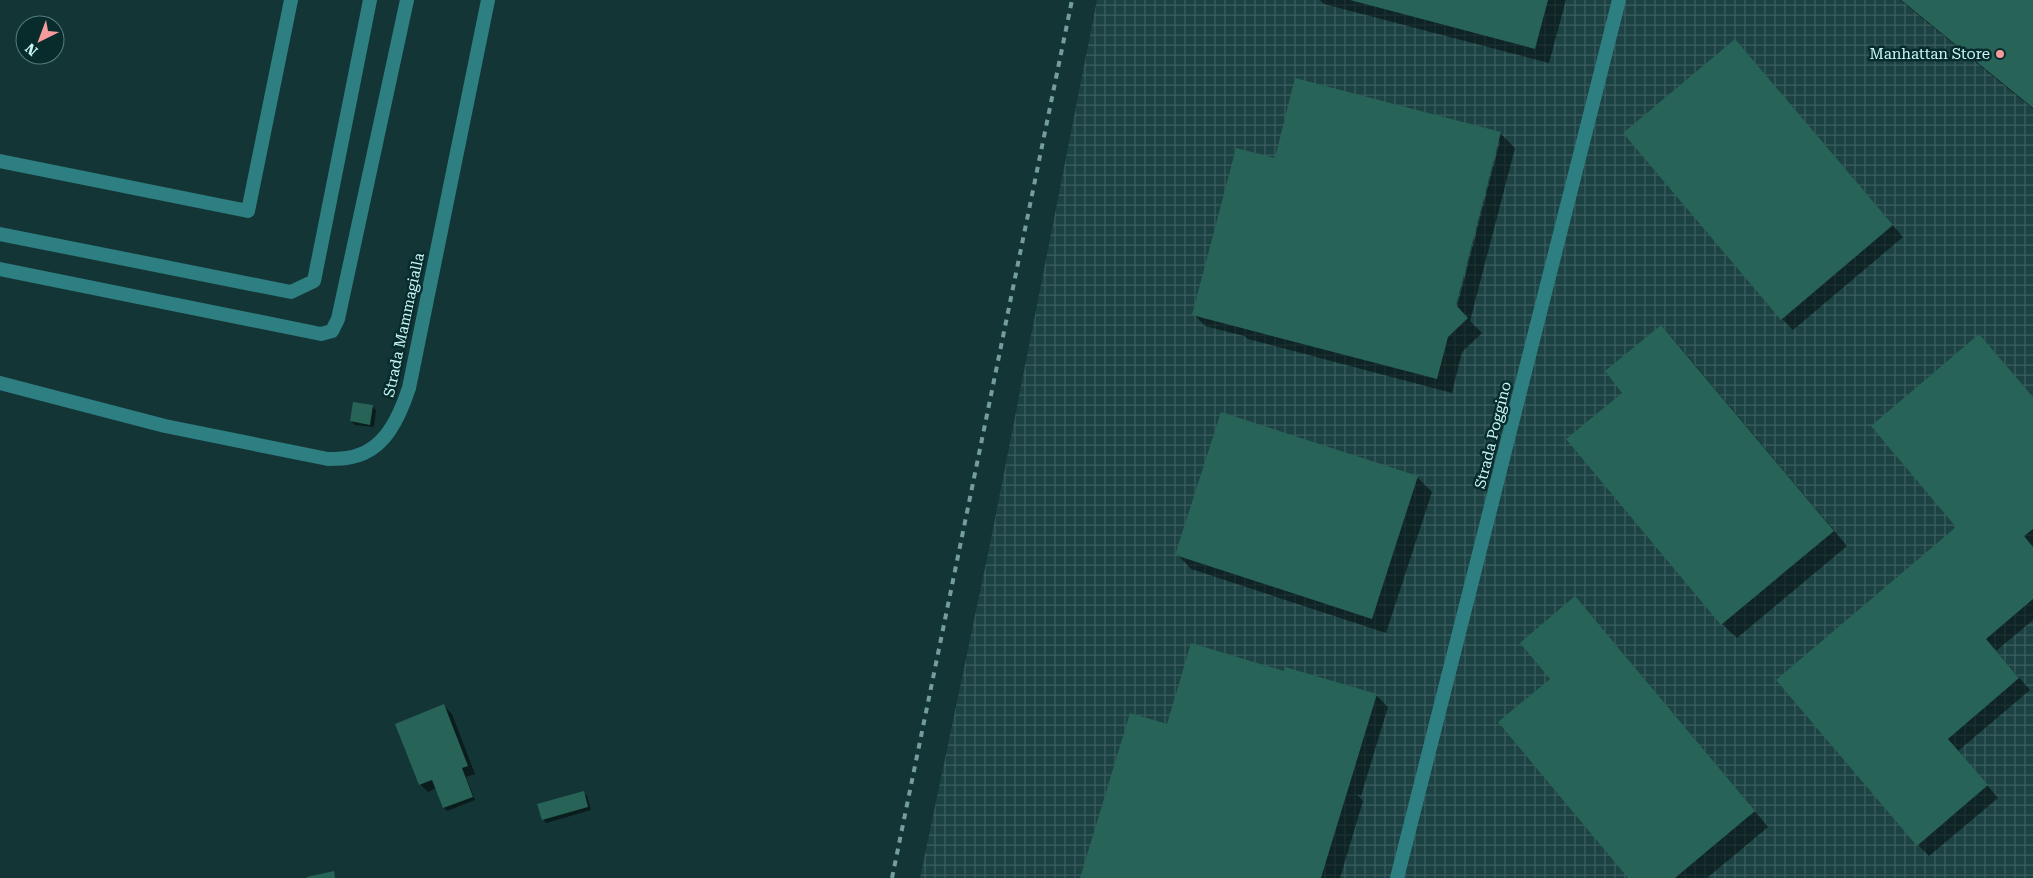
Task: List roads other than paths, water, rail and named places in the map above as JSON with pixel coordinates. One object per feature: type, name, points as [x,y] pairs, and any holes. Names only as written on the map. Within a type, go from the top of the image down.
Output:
[{"type":"street","points":[[0,161],[248,211],[291,0]]},
{"type":"street","points":[[0,234],[291,292],[314,280],[370,0]]},
{"type":"street","points":[[0,269],[321,334],[332,330],[338,319],[406,0]]},
{"type":"street","name":"Strada Mammagialla","points":[[0,383],[165,426],[328,459],[352,457],[370,450],[385,437],[399,417],[409,388],[488,0]]},
{"type":"street","name":"Strada Poggino","points":[[1398,878],[1619,0]]},
{"type":"railway","points":[[892,878],[1072,0]]},
{"type":"place","name":"Manhattan Store","points":[[2000,54]]}]
